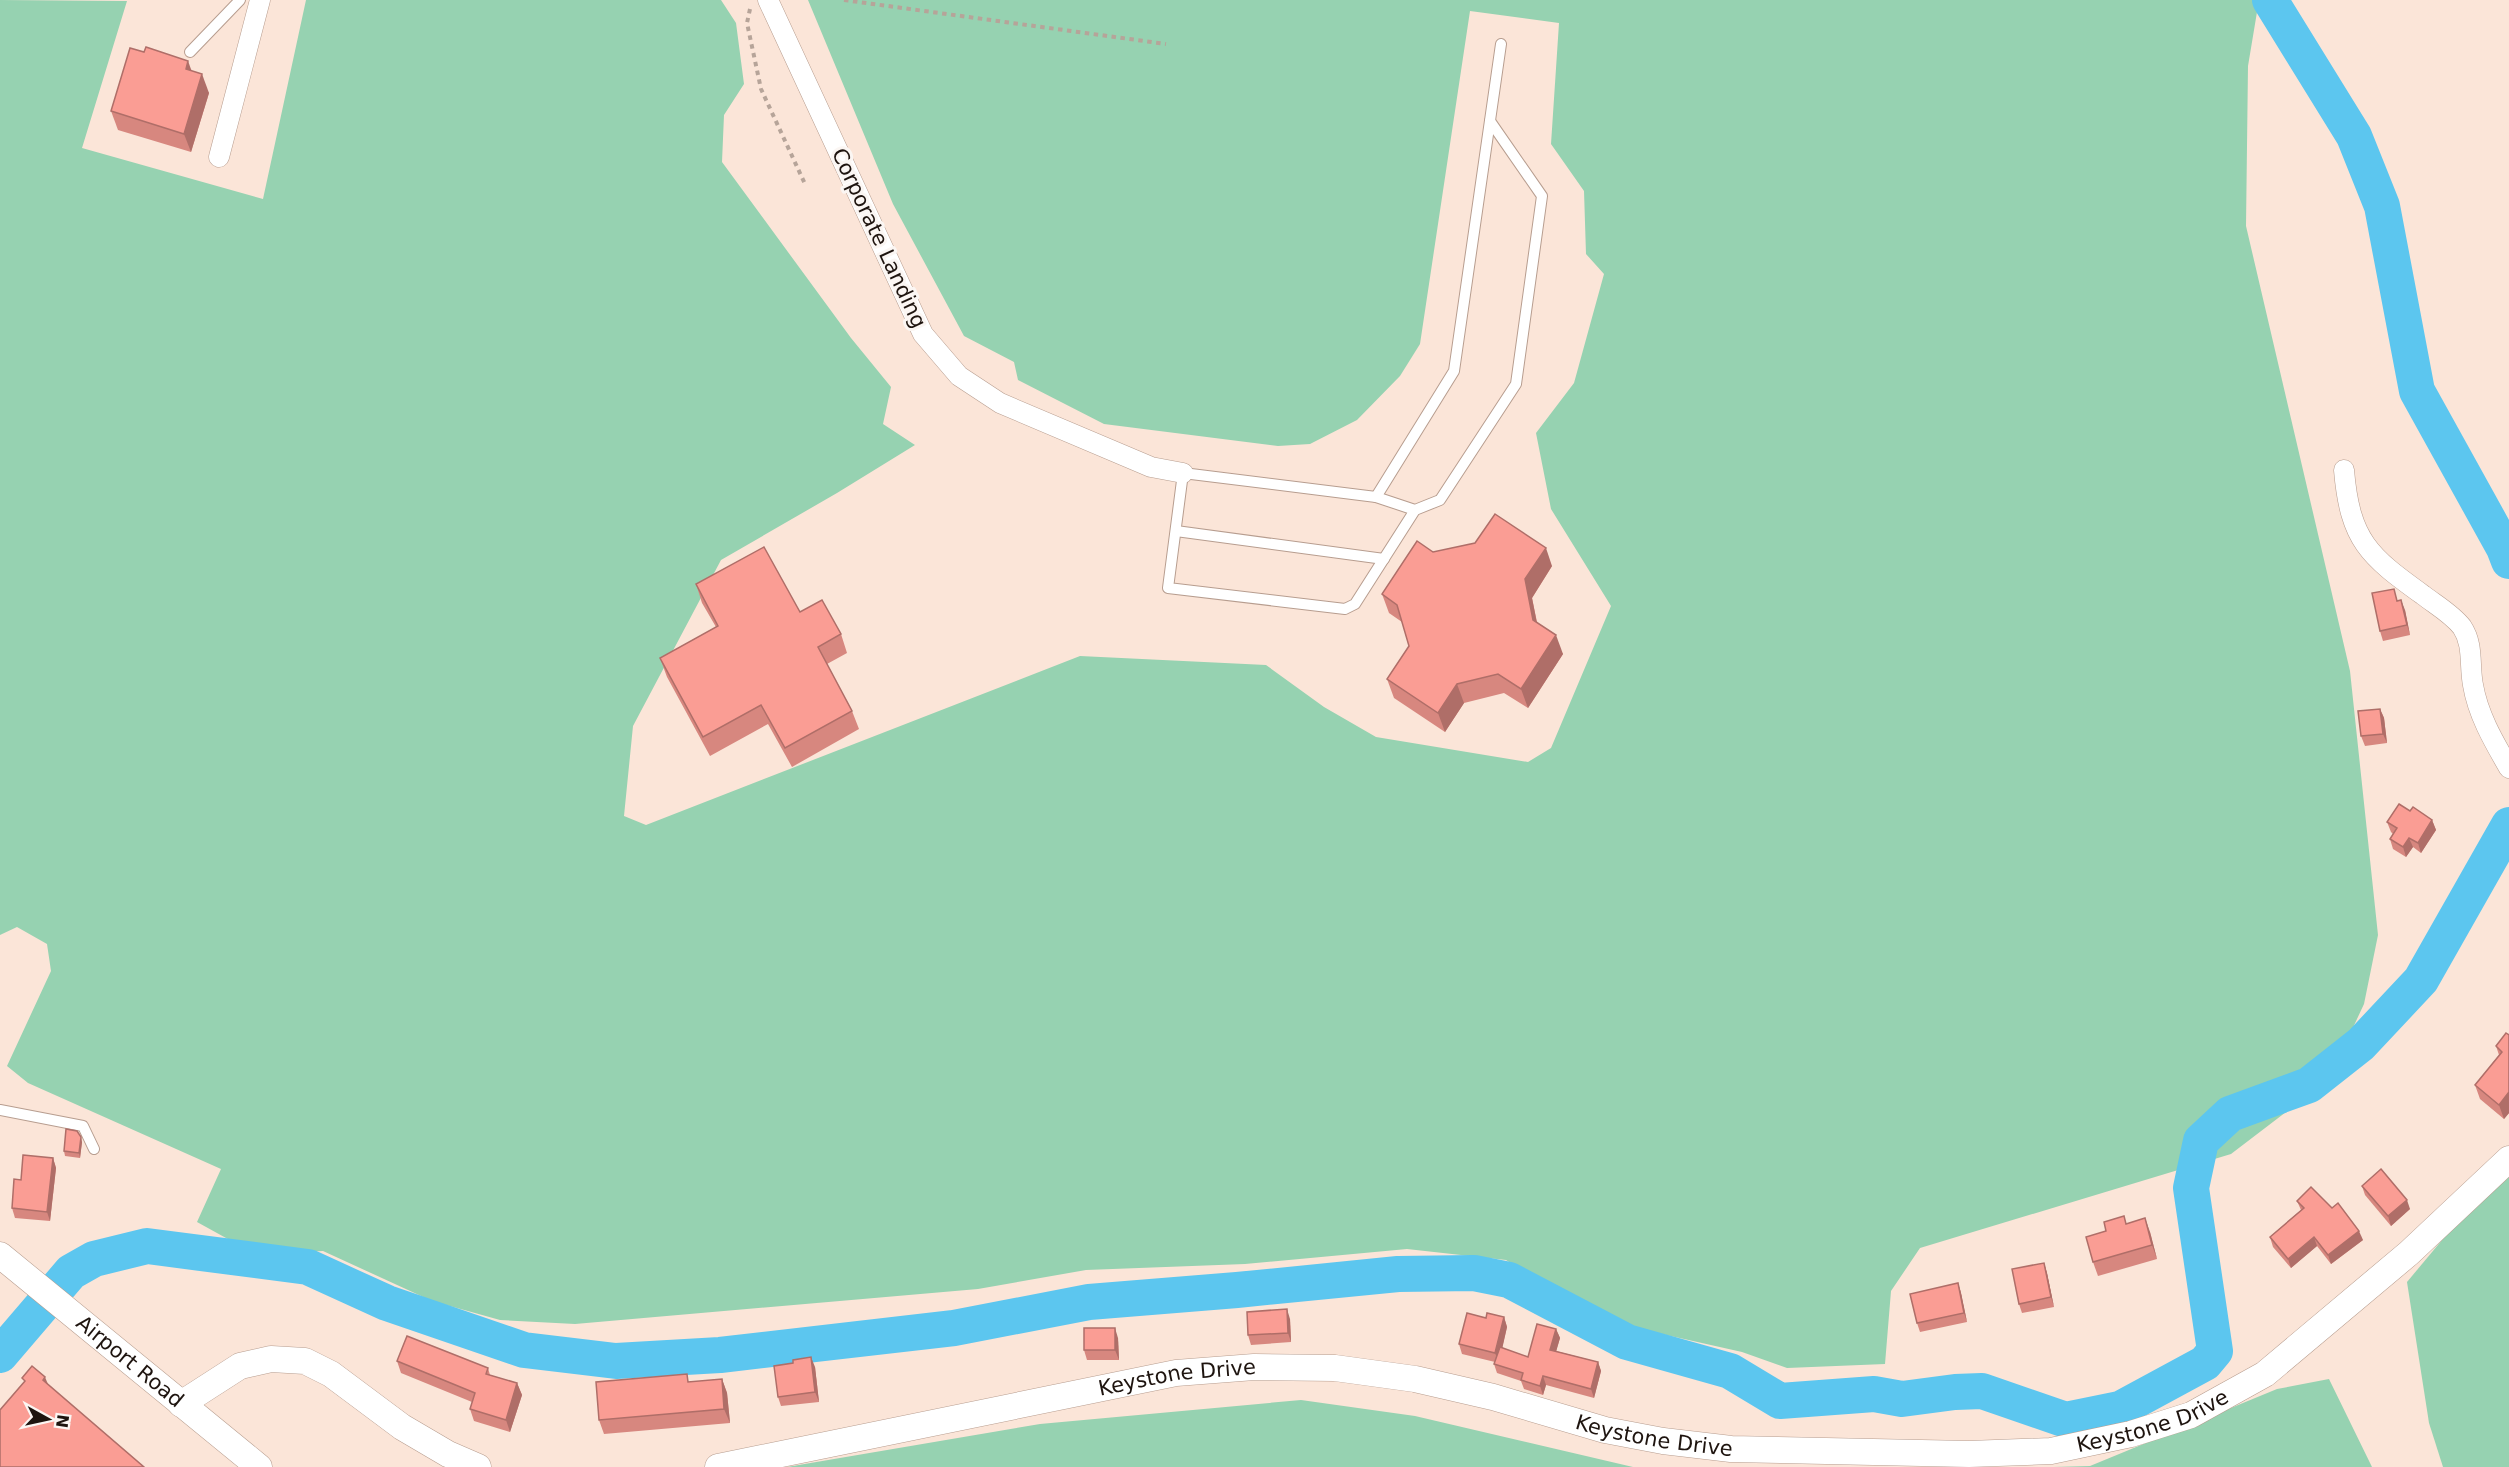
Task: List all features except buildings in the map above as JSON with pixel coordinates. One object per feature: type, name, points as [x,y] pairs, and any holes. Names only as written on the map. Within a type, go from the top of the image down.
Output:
[{"type":"street","points":[[219,157],[260,0]]},
{"type":"street","name":"Corporate Landing","points":[[760,1],[923,334],[959,376],[1000,403],[1046,423],[1151,467],[1184,473]]},
{"type":"street","points":[[2344,470],[2353,520],[2367,548],[2384,567],[2445,611],[2462,628],[2471,651],[2477,704],[2509,768]]},
{"type":"street","name":"Keystone Drive","points":[[718,1467],[1176,1373],[1254,1367],[1335,1368],[1415,1379],[1493,1397],[1605,1430],[1663,1442],[1731,1449],[1969,1454],[2051,1451],[2130,1434],[2191,1415],[2265,1374],[2409,1253],[2509,1159]]},
{"type":"street","name":"Airport Road","points":[[0,1255],[259,1467]]},
{"type":"street","points":[[181,1404],[240,1366],[271,1359],[305,1361],[331,1374],[411,1432],[447,1454],[478,1467]]},
{"type":"lane","points":[[190,52],[240,0]]},
{"type":"lane","points":[[1376,497],[1454,371],[1501,44]]},
{"type":"lane","points":[[1415,510],[1376,497],[1184,473],[1168,588],[1345,609],[1355,604],[1415,510],[1440,500],[1516,384],[1542,196],[1490,121]]},
{"type":"lane","points":[[1176,531],[1384,559]]},
{"type":"lane","points":[[0,1110],[83,1126],[94,1149]]},
{"type":"path","points":[[844,0],[1166,44]]},
{"type":"path","points":[[760,1],[747,23],[761,89],[805,184]]},
{"type":"green space","points":[[0,0],[127,1],[82,148],[263,199],[306,0],[721,0],[736,23],[744,84],[724,115],[722,162],[851,338],[891,387],[883,424],[915,445],[721,560],[633,726],[624,816],[646,825],[1080,656],[1266,665],[1324,707],[1376,737],[1528,762],[1551,748],[1611,606],[1551,509],[1536,433],[1574,383],[1604,274],[1586,254],[1584,191],[1551,144],[1559,23],[1470,11],[1420,344],[1400,376],[1357,420],[1310,444],[1278,446],[1104,424],[1018,380],[1014,362],[964,336],[893,204],[808,0],[2259,0],[2248,66],[2246,226],[2350,671],[2378,935],[2364,1004],[2329,1079],[2231,1154],[1920,1248],[1891,1291],[1885,1364],[1787,1368],[1742,1352],[1595,1319],[1506,1260],[1407,1249],[1245,1264],[1086,1270],[978,1289],[575,1324],[500,1320],[432,1301],[323,1251],[255,1254],[197,1222],[221,1169],[28,1083],[7,1066],[51,971],[47,944],[17,927],[0,935]]},
{"type":"green space","points":[[2509,1160],[2509,1467],[2443,1467],[2429,1423],[2407,1282]]},
{"type":"green space","points":[[2329,1379],[2372,1467],[2053,1467],[2090,1466],[2277,1389]]},
{"type":"green space","points":[[1301,1400],[1415,1416],[1633,1467],[787,1467],[1040,1424]]},
{"type":"waterway","points":[[2270,0],[2354,136],[2382,206],[2417,391],[2509,561]]},
{"type":"waterway","points":[[0,1355],[71,1272],[94,1259],[147,1246],[308,1267],[387,1303],[524,1350],[616,1361],[720,1355],[954,1328],[1089,1302],[1398,1274],[1474,1273],[1509,1280],[1627,1342],[1730,1371],[1780,1401],[1874,1394],[1902,1399],[1982,1391],[2066,1420],[2120,1409],[2205,1363],[2215,1351],[2191,1188],[2201,1141],[2230,1114],[2309,1085],[2361,1044],[2421,980],[2509,825]]}]
